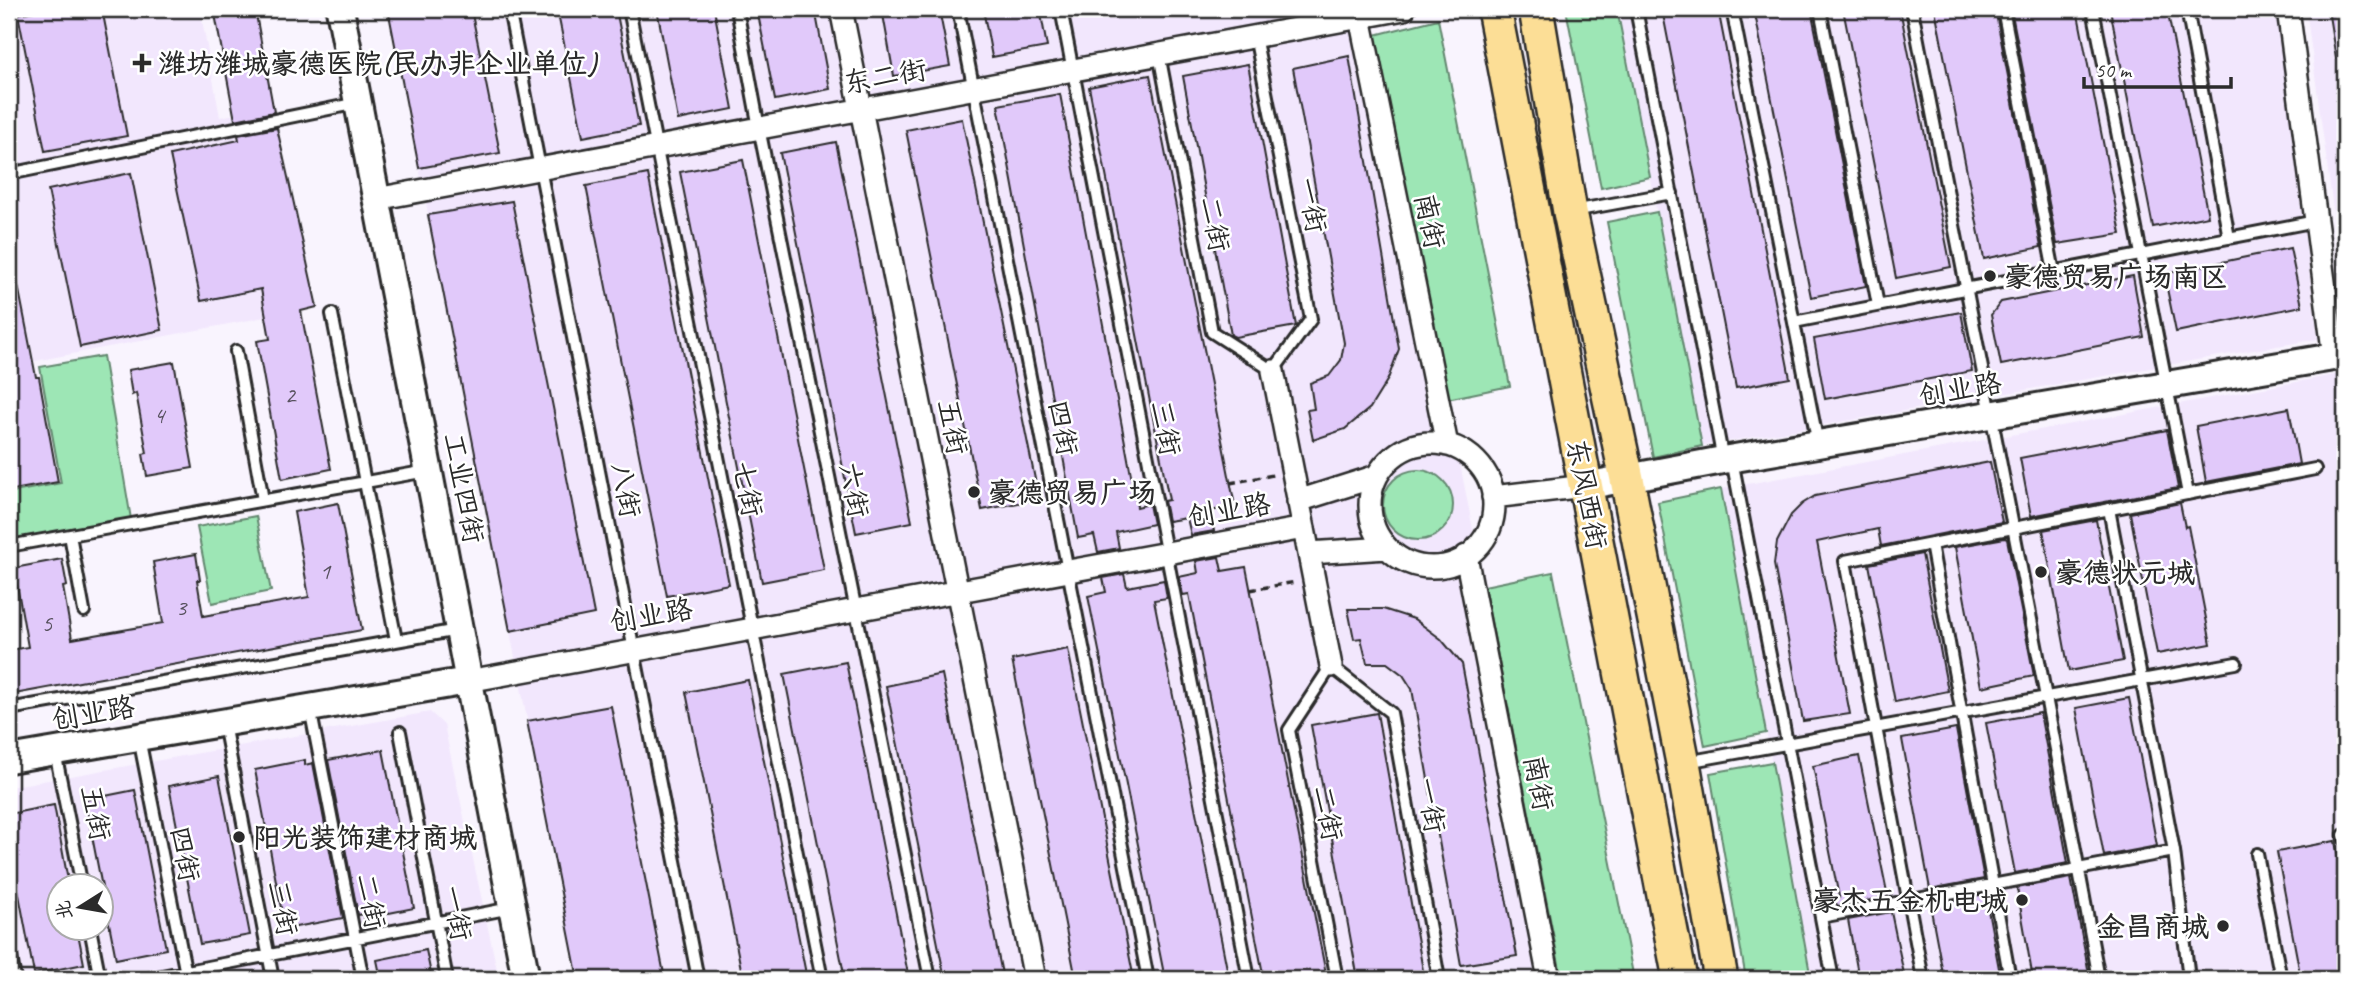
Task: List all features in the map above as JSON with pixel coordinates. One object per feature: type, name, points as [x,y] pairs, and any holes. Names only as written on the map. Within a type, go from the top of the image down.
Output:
[{"type":"main road","name":"东风西街","points":[[1494,9],[1680,979]]},
{"type":"main road","name":"东风西街","points":[[1536,9],[1570,212],[1684,763],[1721,979]]},
{"type":"street","name":"工业四街","points":[[340,9],[526,979]]},
{"type":"street","name":"五街","points":[[841,9],[1034,979]]},
{"type":"street","name":"东二街","points":[[376,199],[1255,36],[1359,13],[1404,9]]},
{"type":"street","points":[[2288,9],[2316,221],[2340,356]]},
{"type":"street","name":"南街","points":[[1359,13],[1447,445]]},
{"type":"street","name":"创业路","points":[[1585,486],[2340,356]]},
{"type":"street","points":[[1273,371],[1331,666]]},
{"type":"street","points":[[1436,442],[1447,445],[1457,447],[1475,460],[1487,477],[1493,498],[1492,519],[1485,536],[1466,556],[1439,566],[1420,566],[1402,559],[1387,548],[1375,530],[1370,510],[1371,488],[1380,469],[1395,453],[1415,444],[1436,442]]},
{"type":"street","points":[[1298,501],[1377,476]]},
{"type":"street","points":[[1493,498],[1585,486]]},
{"type":"street","name":"创业路","points":[[9,759],[468,681],[1304,528]]},
{"type":"street","points":[[1309,553],[1387,548]]},
{"type":"street","name":"南街","points":[[1466,556],[1549,979]]},
{"type":"lane","name":"八街","points":[[509,9],[698,979]]},
{"type":"lane","name":"七街","points":[[629,9],[821,979]]},
{"type":"lane","name":"六街","points":[[737,9],[930,979]]},
{"type":"lane","name":"四街","points":[[958,9],[1148,979]]},
{"type":"lane","name":"三街","points":[[1061,9],[1249,979]]},
{"type":"lane","points":[[1636,9],[1833,979]]},
{"type":"lane","points":[[1732,9],[1818,444]]},
{"type":"lane","points":[[1820,9],[1878,305]]},
{"type":"lane","points":[[1912,9],[2047,696],[2099,979]]},
{"type":"lane","points":[[2003,9],[2054,272]]},
{"type":"lane","points":[[2093,9],[2188,494]]},
{"type":"lane","points":[[2187,9],[2229,238]]},
{"type":"lane","name":"一街","points":[[1255,36],[1311,319],[1273,371]]},
{"type":"lane","name":"二街","points":[[1158,54],[1212,332],[1273,371]]},
{"type":"lane","points":[[9,174],[358,103]]},
{"type":"lane","points":[[1570,212],[1672,193]]},
{"type":"lane","points":[[1794,322],[2316,221]]},
{"type":"lane","points":[[332,314],[396,640]]},
{"type":"lane","points":[[236,351],[263,500]]},
{"type":"lane","points":[[1923,979],[1845,561],[2315,469]]},
{"type":"lane","points":[[9,546],[428,471]]},
{"type":"lane","points":[[2109,509],[2174,851],[2189,979]]},
{"type":"lane","points":[[70,535],[84,611]]},
{"type":"lane","points":[[1931,544],[2010,979]]},
{"type":"lane","points":[[9,709],[459,629]]},
{"type":"lane","points":[[1684,763],[2236,663]]},
{"type":"lane","name":"一街","points":[[1331,666],[1391,713],[1439,979]]},
{"type":"lane","name":"二街","points":[[1331,666],[1289,730],[1337,979]]},
{"type":"lane","name":"二街","points":[[310,708],[363,979]]},
{"type":"lane","name":"三街","points":[[223,722],[273,979]]},
{"type":"lane","name":"一街","points":[[400,732],[447,979]]},
{"type":"lane","name":"四街","points":[[138,737],[186,975]]},
{"type":"lane","name":"五街","points":[[55,751],[79,872]]},
{"type":"lane","points":[[1821,917],[2174,851]]},
{"type":"lane","points":[[2257,854],[2280,979]]},
{"type":"lane","points":[[146,979],[186,975],[355,938],[512,908]]},
{"type":"lane","points":[[93,942],[100,979]]},
{"type":"lane","points":[[9,946],[15,979]]},
{"type":"path","points":[[1230,483],[1284,473]]},
{"type":"path","points":[[1250,590],[1303,581]]},
{"type":"shaded area","points":[[9,9],[200,9],[220,117],[273,107],[317,307],[9,366]]},
{"type":"shaded area","name":"豪德贸易广场","points":[[388,9],[1370,9],[1562,979],[578,979]]},
{"type":"shaded area","name":"豪德贸易广场南区","points":[[1617,9],[2276,9],[2318,339],[1702,446]]},
{"type":"shaded area","points":[[2306,9],[2345,9],[2345,297]]},
{"type":"shaded area","name":"豪德状元城","points":[[2345,373],[2345,979],[1812,979],[1721,489]]},
{"type":"shaded area","name":"阳光装饰建材商城","points":[[430,712],[444,725],[499,979],[9,979],[9,787]]},
{"type":"green space","points":[[1566,9],[1617,9],[1650,177],[1601,188]]},
{"type":"green space","points":[[1438,19],[1510,386],[1447,399],[1375,35]]},
{"type":"green space","points":[[1657,212],[1702,446],[1653,457],[1607,222]]},
{"type":"green space","points":[[103,356],[131,519],[13,539],[9,493],[61,483],[40,367]]},
{"type":"green space","points":[[1411,470],[1425,470],[1438,476],[1447,485],[1453,505],[1451,518],[1443,530],[1425,540],[1411,540],[1398,534],[1389,525],[1383,512],[1383,498],[1389,485],[1398,476]]},
{"type":"green space","points":[[1721,489],[1766,733],[1705,746],[1658,502]]},
{"type":"green space","points":[[256,516],[271,591],[212,603],[197,527]]},
{"type":"green space","points":[[1553,572],[1634,979],[1562,979],[1484,586]]},
{"type":"green space","points":[[1772,762],[1811,979],[1746,979],[1710,773]]},
{"type":"building","points":[[46,9],[102,9],[127,136],[45,151],[18,14]]},
{"type":"building","points":[[214,9],[255,9],[274,112],[235,120]]},
{"type":"building","points":[[388,9],[471,9],[500,153],[419,168]]},
{"type":"building","points":[[557,9],[616,9],[639,126],[583,137]]},
{"type":"building","points":[[657,9],[714,9],[733,109],[678,120]]},
{"type":"building","points":[[757,9],[815,9],[830,89],[775,100]]},
{"type":"building","points":[[882,9],[939,9],[950,66],[894,76]]},
{"type":"building","points":[[983,9],[1040,9],[1047,47],[992,57]]},
{"type":"building","points":[[1662,9],[1718,9],[1790,378],[1736,388]]},
{"type":"building","points":[[1754,9],[1811,9],[1866,286],[1811,297]]},
{"type":"building","points":[[1843,9],[1900,9],[1951,267],[1896,278]]},
{"type":"building","points":[[1935,9],[1995,9],[2041,247],[1984,259]]},
{"type":"building","points":[[2011,9],[2077,9],[2121,234],[2057,244]]},
{"type":"building","points":[[2110,9],[2167,9],[2208,216],[2153,227]]},
{"type":"building","points":[[2328,9],[2345,9],[2345,58],[2336,59]]},
{"type":"building","points":[[1349,56],[1399,349],[1388,379],[1370,408],[1345,429],[1313,440],[1307,410],[1314,409],[1310,383],[1329,376],[1341,360],[1344,343],[1293,68]]},
{"type":"building","points":[[1248,64],[1296,326],[1235,337],[1231,335],[1183,76]]},
{"type":"building","points":[[1150,75],[1235,506],[1210,511],[1214,531],[1191,535],[1187,518],[1168,521],[1164,501],[1169,500],[1089,87]]},
{"type":"building","points":[[1060,94],[1137,507],[1149,504],[1153,524],[1116,532],[1119,548],[1098,552],[1094,535],[1078,538],[998,105]]},
{"type":"building","points":[[962,119],[1039,499],[982,510],[906,130]]},
{"type":"building","points":[[277,128],[317,307],[301,311],[331,469],[282,479],[257,341],[270,339],[261,289],[201,301],[170,155],[239,140],[238,135]]},
{"type":"building","points":[[836,142],[912,522],[856,533],[780,153]]},
{"type":"building","points":[[743,160],[824,570],[762,582],[680,172]]},
{"type":"building","points":[[131,173],[162,330],[80,347],[48,190]]},
{"type":"building","points":[[648,174],[729,584],[667,596],[586,186]]},
{"type":"building","points":[[512,201],[594,614],[510,631],[428,215]]},
{"type":"building","points":[[2290,248],[2302,306],[2176,332],[2164,274]]},
{"type":"building","points":[[16,275],[36,377],[39,377],[58,482],[13,490],[9,469],[13,468],[9,447],[9,276]]},
{"type":"building","points":[[2133,276],[2144,337],[2001,365],[1991,315],[2001,302]]},
{"type":"building","points":[[1961,312],[1972,371],[1825,399],[1814,339]]},
{"type":"building","points":[[174,362],[193,468],[147,476],[143,454],[147,453],[136,393],[132,395],[128,370]]},
{"type":"building","points":[[2289,408],[2299,464],[2206,482],[2196,426]]},
{"type":"building","points":[[2167,430],[2178,488],[2031,516],[2020,458]]},
{"type":"building","points":[[1990,462],[2002,522],[1881,546],[1878,529],[1817,542],[1850,714],[1803,721],[1774,564],[1777,542],[1791,515],[1815,496]]},
{"type":"building","points":[[338,503],[362,630],[9,695],[9,650],[28,647],[14,568],[62,559],[67,586],[63,587],[72,639],[163,623],[153,562],[196,554],[203,616],[309,597],[294,512]]},
{"type":"building","points":[[2180,503],[2185,527],[2188,526],[2211,644],[2157,654],[2130,513]]},
{"type":"building","points":[[2096,520],[2123,661],[2069,671],[2043,530]]},
{"type":"building","points":[[2005,538],[2034,676],[1981,687],[1955,547]]},
{"type":"building","points":[[1922,554],[1948,691],[1895,702],[1869,564]]},
{"type":"building","points":[[1219,557],[1222,571],[1246,567],[1327,979],[1264,979],[1189,594],[1183,595],[1179,577],[1198,573],[1196,561]]},
{"type":"building","points":[[1124,574],[1127,587],[1164,580],[1167,598],[1154,600],[1229,979],[1165,979],[1088,596],[1106,592],[1103,578]]},
{"type":"building","points":[[1348,609],[1383,609],[1414,619],[1441,639],[1462,664],[1517,956],[1461,965],[1412,689],[1403,675],[1387,663],[1367,663],[1361,638],[1354,639]]},
{"type":"building","points":[[1068,649],[1134,979],[1076,979],[1012,660]]},
{"type":"building","points":[[846,662],[909,979],[845,979],[784,674]]},
{"type":"building","points":[[942,674],[1003,979],[945,979],[886,686]]},
{"type":"building","points":[[748,680],[807,979],[743,979],[686,692]]},
{"type":"building","points":[[2129,698],[2157,846],[2104,856],[2076,708]]},
{"type":"building","points":[[611,706],[665,979],[578,979],[527,721]]},
{"type":"building","points":[[1377,713],[1424,976],[1406,979],[1358,979],[1311,725]]},
{"type":"building","points":[[2040,713],[2068,863],[2015,873],[1986,723]]},
{"type":"building","points":[[1956,729],[1984,879],[1930,889],[1902,739]]},
{"type":"building","points":[[383,750],[414,908],[364,918],[363,914],[358,915],[328,760]]},
{"type":"building","points":[[1859,756],[1888,897],[1838,906],[1832,899],[1839,897],[1813,766]]},
{"type":"building","points":[[305,760],[305,765],[313,763],[343,918],[285,929],[255,770]]},
{"type":"building","points":[[219,776],[250,935],[200,944],[169,786]]},
{"type":"building","points":[[135,790],[166,949],[116,959],[113,942],[116,942],[116,872],[99,872],[85,800]]},
{"type":"building","points":[[54,805],[66,872],[46,872],[46,942],[80,942],[84,964],[34,974],[9,842],[9,814]]},
{"type":"building","points":[[2335,841],[2345,894],[2345,977],[2301,979],[2277,852]]},
{"type":"building","points":[[2071,878],[2090,979],[2033,979],[2017,888]]},
{"type":"building","points":[[1985,894],[2001,979],[1944,979],[1931,910],[1934,909],[1933,904]]},
{"type":"building","points":[[1891,912],[1905,979],[1859,979],[1848,920]]},
{"type":"building","points":[[426,950],[432,979],[381,979],[377,960]]},
{"type":"place","name":"潍坊潍城豪德医院(民办非企业单位)","points":[[142,63]]},
{"type":"place","name":"豪德贸易广场南区","points":[[1990,276]]},
{"type":"place","name":"豪德贸易广场","points":[[974,492]]},
{"type":"place","name":"豪德状元城","points":[[2041,572]]},
{"type":"place","name":"阳光装饰建材商城","points":[[239,837]]},
{"type":"place","name":"豪杰五金机电城","points":[[2022,900]]},
{"type":"place","name":"金昌商城","points":[[2223,926]]}]
